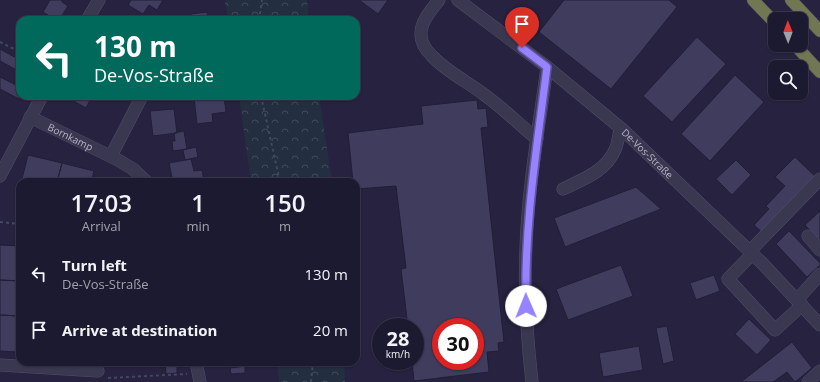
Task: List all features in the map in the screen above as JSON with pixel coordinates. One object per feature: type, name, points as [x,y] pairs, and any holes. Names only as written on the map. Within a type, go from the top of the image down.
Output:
[{"type":"highway","points":[[754,0],[768,15]]},
{"type":"highway","points":[[791,0],[820,32]]},
{"type":"highway","points":[[801,52],[820,72]]},
{"type":"street","points":[[89,16],[99,0]]},
{"type":"street","points":[[439,0],[429,13],[421,28],[424,46],[441,64],[486,96],[537,139]]},
{"type":"street","name":"De-Vos-Straße","points":[[458,0],[547,67],[620,128],[675,178],[751,252],[820,325]]},
{"type":"street","points":[[532,382],[527,318],[526,248],[531,190],[547,67]]},
{"type":"street","points":[[0,176],[40,100]]},
{"type":"street","points":[[111,156],[140,100]]},
{"type":"street","name":"Bornkamp","points":[[30,117],[111,156],[134,169],[143,178]]},
{"type":"street","points":[[563,189],[589,177],[603,167],[616,148],[620,128]]},
{"type":"street","points":[[820,179],[751,252],[728,280],[774,330],[799,303],[820,274]]},
{"type":"street","points":[[808,236],[820,250]]},
{"type":"street","points":[[0,365],[16,366]]},
{"type":"street","points":[[16,366],[98,371]]},
{"type":"street","points":[[808,382],[820,371]]},
{"type":"path","points":[[260,16],[262,0]]},
{"type":"path","points":[[0,42],[16,50]]},
{"type":"path","points":[[262,100],[279,178]]},
{"type":"path","points":[[0,222],[16,224]]},
{"type":"path","points":[[311,382],[313,366]]},
{"type":"path","points":[[98,371],[99,378],[198,372]]},
{"type":"green space","points":[[226,0],[307,0],[309,16],[227,16]]},
{"type":"green space","points":[[240,100],[320,100],[331,178],[250,178]]},
{"type":"green space","points":[[277,366],[344,366],[345,382],[279,382]]},
{"type":"building","points":[[50,0],[62,0],[62,2],[68,6],[62,16],[50,16],[43,12]]},
{"type":"building","points":[[131,0],[163,0],[157,10],[149,5],[143,14],[128,5]]},
{"type":"building","points":[[359,0],[388,0],[378,14]]},
{"type":"building","points":[[564,0],[669,0],[677,7],[611,89],[539,32]]},
{"type":"building","points":[[207,12],[208,16],[191,16],[191,14]]},
{"type":"building","points":[[697,37],[726,64],[672,122],[643,96]]},
{"type":"building","points":[[0,49],[16,58],[16,70],[0,61]]},
{"type":"building","points":[[735,75],[764,102],[710,161],[681,134]]},
{"type":"building","points":[[0,77],[16,85],[16,97],[0,89]]},
{"type":"building","points":[[72,100],[90,100],[86,108]]},
{"type":"building","points":[[194,100],[224,100],[226,112],[212,114],[213,122],[197,124]]},
{"type":"building","points":[[477,100],[478,109],[486,108],[488,127],[481,128],[504,342],[498,343],[499,351],[487,352],[489,372],[414,381],[413,370],[424,370],[424,318],[407,318],[401,269],[406,268],[396,186],[360,189],[360,178],[353,178],[348,133],[423,124],[421,106]]},
{"type":"building","points":[[174,109],[177,133],[153,136],[150,111]]},
{"type":"building","points":[[184,131],[187,149],[173,151],[172,141],[175,141],[174,133]]},
{"type":"building","points":[[196,147],[198,157],[185,160],[183,150]]},
{"type":"building","points":[[28,155],[62,163],[58,178],[22,178]]},
{"type":"building","points":[[795,157],[818,179],[765,235],[754,225],[769,209],[766,206],[785,186],[775,177]]},
{"type":"building","points":[[191,159],[194,171],[202,170],[203,178],[172,178],[169,163]]},
{"type":"building","points":[[736,160],[751,175],[732,195],[716,179]]},
{"type":"building","points":[[62,163],[94,171],[92,178],[58,178]]},
{"type":"building","points":[[636,187],[661,209],[565,247],[554,218]]},
{"type":"building","points":[[820,211],[820,241],[805,225]]},
{"type":"building","points":[[789,231],[820,263],[820,265],[807,277],[776,244]]},
{"type":"building","points":[[0,245],[16,246],[16,281],[0,280]]},
{"type":"building","points":[[621,265],[633,296],[568,320],[556,289]]},
{"type":"building","points":[[714,275],[720,291],[696,300],[690,283]]},
{"type":"building","points":[[0,280],[16,281],[16,316],[0,315]]},
{"type":"building","points":[[0,315],[16,316],[16,352],[0,351]]},
{"type":"building","points":[[749,319],[771,340],[757,355],[735,334]]},
{"type":"building","points":[[667,326],[674,361],[663,364],[656,328]]},
{"type":"building","points":[[792,342],[812,368],[795,382],[787,372],[773,382],[741,382]]},
{"type":"building","points":[[639,346],[643,370],[603,377],[599,353]]},
{"type":"building","points":[[165,366],[177,366],[177,373],[166,374]]},
{"type":"building","points":[[245,366],[245,373],[231,374],[230,368]]},
{"type":"route","points":[[522,48],[547,67],[531,190],[526,248],[526,306]]}]
